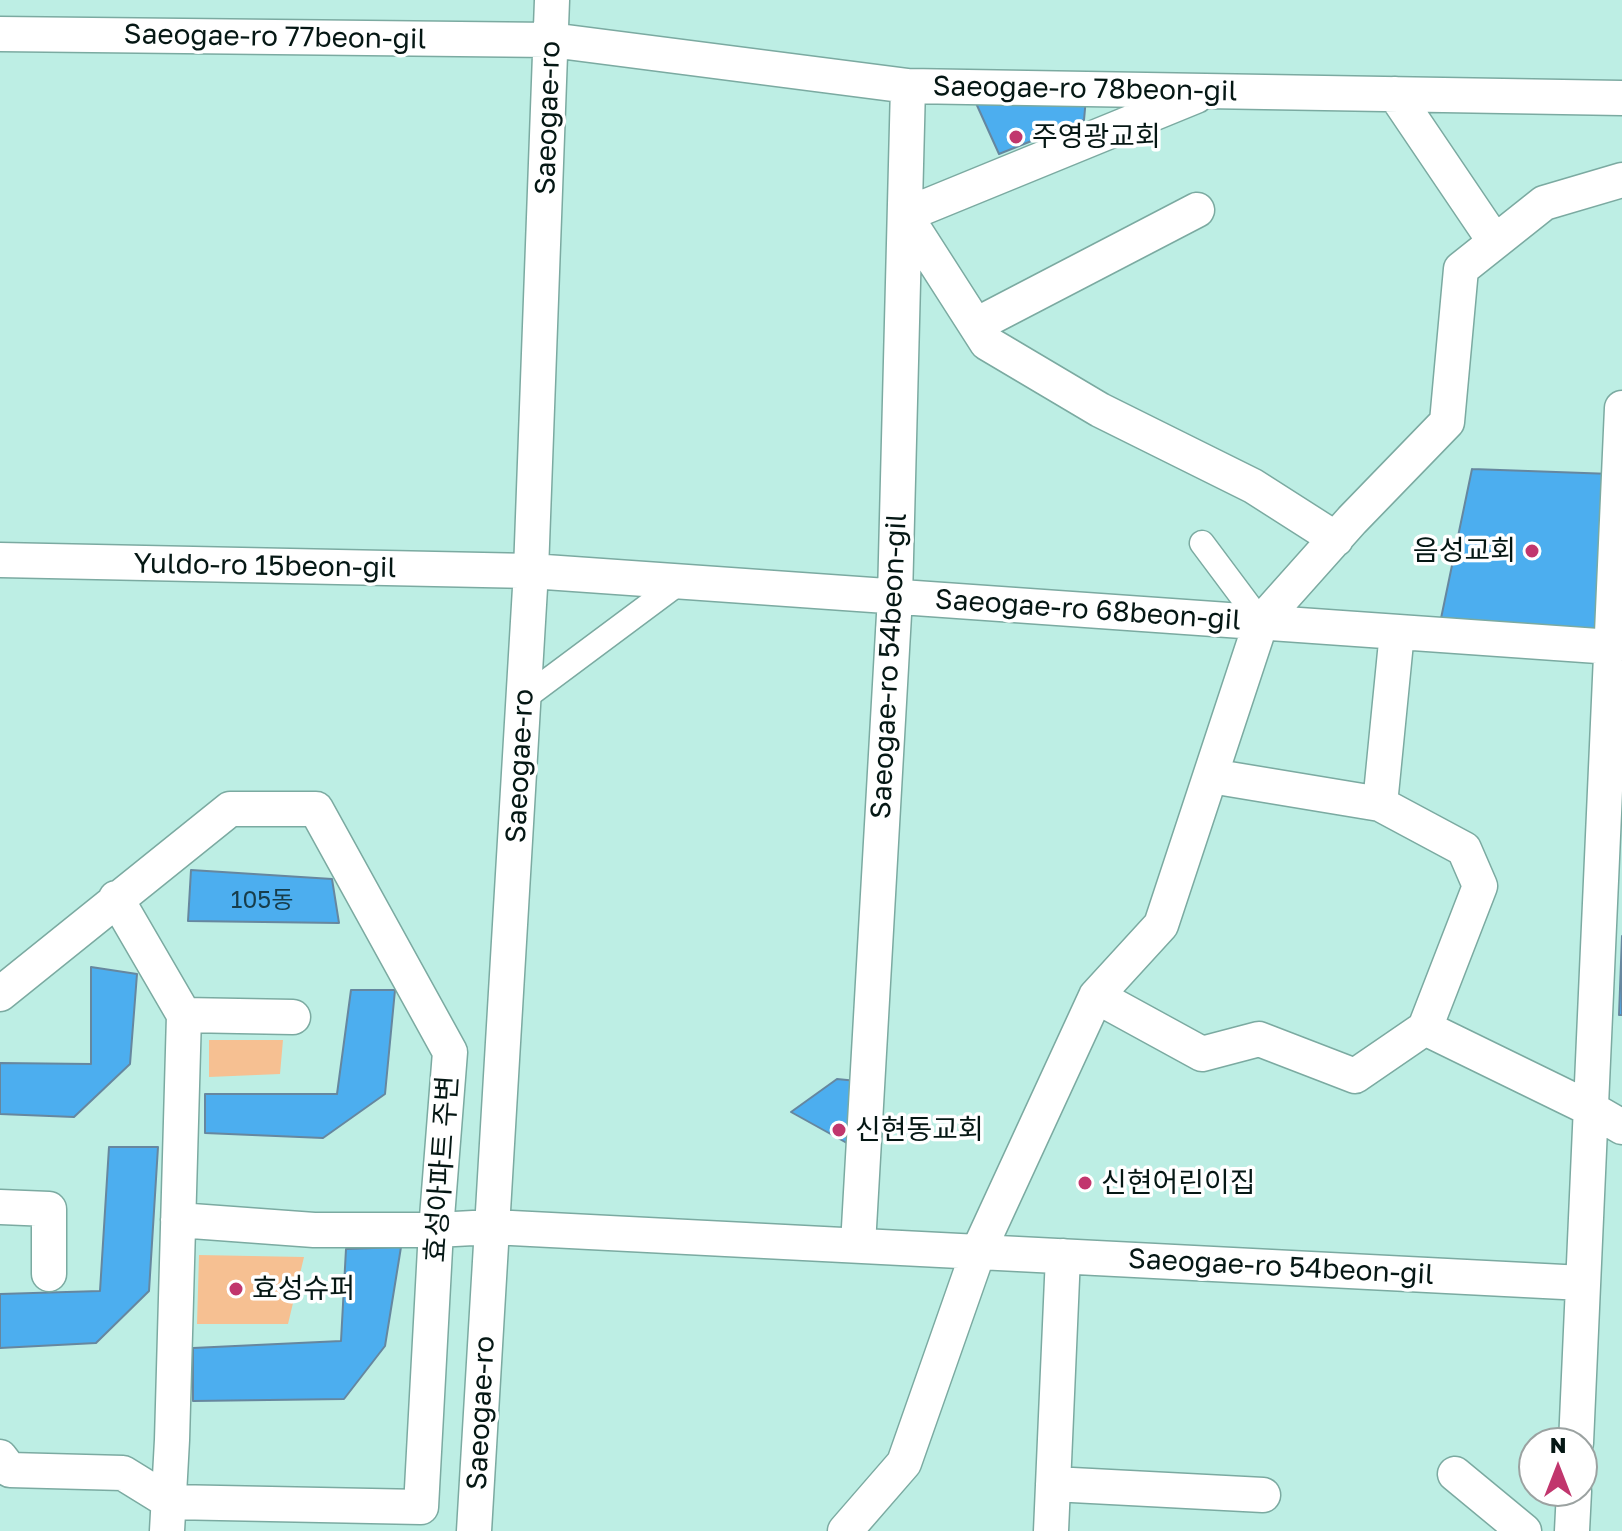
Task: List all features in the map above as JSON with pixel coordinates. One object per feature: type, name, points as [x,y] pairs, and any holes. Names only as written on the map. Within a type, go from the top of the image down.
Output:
[{"type":"street","name":"Saeogae-ro","points":[[474,1531],[531,571],[552,0]]},
{"type":"street","name":"Saeogae-ro 77beon-gil","points":[[0,34],[551,40]]},
{"type":"street","name":"Saeogae-ro 78beon-gil","points":[[551,40],[908,86],[1622,98]]},
{"type":"street","name":"Saeogae-ro 54beon-gil","points":[[858,1245],[895,597],[908,86]]},
{"type":"street","points":[[1209,91],[905,215],[987,343],[1100,410],[1253,486],[1336,539]]},
{"type":"street","points":[[1395,94],[1495,242]]},
{"type":"street","name":"Saeogae-ro 68beon-gil","points":[[1261,622],[1447,422],[1461,269],[1544,203],[1622,180]]},
{"type":"street","points":[[976,325],[1197,210]]},
{"type":"street","points":[[1577,1427],[1591,1109],[1608,1038],[1612,647],[1622,408]]},
{"type":"street","points":[[845,1531],[904,1463],[978,1252],[1096,996],[1161,925],[1261,622],[1202,543]]},
{"type":"street","name":"Yuldo-ro 15beon-gil","points":[[0,560],[531,571]]},
{"type":"street","name":"Saeogae-ro 68beon-gil","points":[[531,571],[1612,647]]},
{"type":"street","points":[[523,699],[680,582]]},
{"type":"street","points":[[1380,804],[1397,632]]},
{"type":"street","points":[[1096,996],[1202,1054],[1259,1039],[1355,1076],[1425,1028],[1480,886],[1464,849],[1380,804],[1211,776]]},
{"type":"street","name":"효성아파트 주변","points":[[0,994],[230,809],[316,809],[450,1052],[436,1230],[421,1507],[168,1517]]},
{"type":"street","points":[[116,898],[184,1015],[168,1517]]},
{"type":"street","points":[[184,1015],[293,1017]]},
{"type":"street","points":[[1425,1028],[1622,1127]]},
{"type":"street","points":[[0,1207],[49,1209],[49,1274]]},
{"type":"street","name":"Saeogae-ro 54beon-gil","points":[[178,1220],[314,1230],[492,1227],[1583,1283]]},
{"type":"street","points":[[1051,1531],[1063,1256]]},
{"type":"street","points":[[0,1457],[10,1470],[123,1473],[168,1517]]},
{"type":"street","points":[[1455,1474],[1524,1531]]},
{"type":"street","points":[[1053,1484],[1263,1495]]},
{"type":"street","points":[[1572,1531],[1573,1507]]},
{"type":"shaded area","points":[[209,1040],[283,1040],[280,1074],[209,1077]]},
{"type":"shaded area","points":[[199,1255],[304,1257],[288,1324],[197,1324]]},
{"type":"building","name":"주영광교회","points":[[1086,98],[1084,120],[999,154],[975,101]]},
{"type":"building","name":"음성교회","points":[[1472,469],[1612,474],[1605,639],[1439,628]]},
{"type":"building","points":[[191,870],[332,879],[339,923],[188,921]]},
{"type":"building","points":[[1622,936],[1622,1015],[1619,1015]]},
{"type":"building","points":[[91,967],[137,974],[130,1064],[74,1117],[0,1114],[0,1063],[91,1064]]},
{"type":"building","points":[[351,990],[395,990],[385,1094],[323,1138],[205,1133],[205,1094],[337,1094]]},
{"type":"building","name":"신현동교회","points":[[837,1079],[857,1081],[854,1147],[791,1112]]},
{"type":"building","points":[[109,1147],[158,1147],[149,1291],[96,1343],[0,1348],[0,1294],[100,1291]]},
{"type":"building","points":[[401,1247],[385,1346],[344,1399],[193,1401],[193,1348],[341,1341],[346,1249]]},
{"type":"place","name":"주영광교회","points":[[1016,137]]},
{"type":"place","name":"음성교회","points":[[1532,551]]},
{"type":"place","name":"신현동교회","points":[[839,1130]]},
{"type":"place","name":"신현어린이집","points":[[1085,1183]]},
{"type":"place","name":"효성슈퍼","points":[[236,1289]]}]
